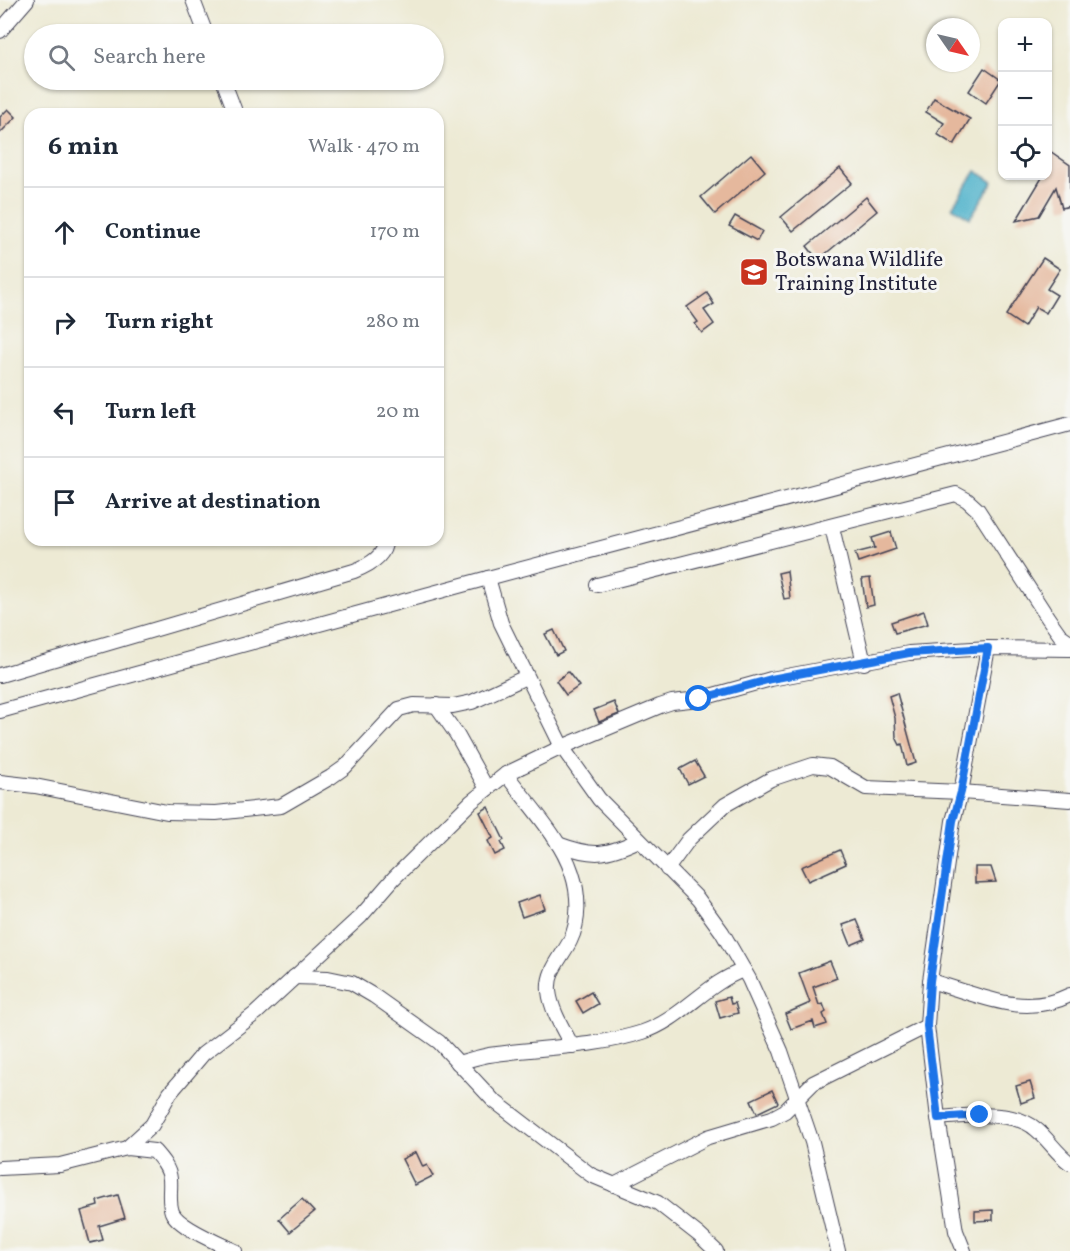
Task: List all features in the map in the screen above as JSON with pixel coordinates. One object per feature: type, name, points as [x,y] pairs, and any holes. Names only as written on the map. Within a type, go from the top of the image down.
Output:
[{"type":"street","points":[[0,31],[27,0]]},
{"type":"street","points":[[193,0],[202,24]]},
{"type":"street","points":[[227,90],[234,108]]},
{"type":"street","points":[[0,711],[488,578],[1070,424]]},
{"type":"street","points":[[597,585],[956,494],[978,510],[1048,618],[1060,635],[1070,642]]},
{"type":"street","points":[[832,527],[864,663]]},
{"type":"street","points":[[0,675],[354,571],[369,565],[378,557],[384,546]]},
{"type":"street","points":[[488,578],[501,623],[562,747],[599,799],[698,899],[711,915],[744,970],[778,1042],[820,1172],[838,1251]]},
{"type":"street","points":[[963,1251],[956,1231],[938,1118],[927,1026],[930,981],[953,821],[961,792],[988,648]]},
{"type":"street","points":[[127,1148],[152,1125],[170,1093],[203,1054],[249,1019],[361,916],[394,878],[471,802],[506,774],[562,747],[672,702],[699,699],[771,679],[909,653],[988,648],[1070,649]]},
{"type":"street","points":[[0,782],[35,786],[167,812],[216,813],[281,806],[345,767],[399,709],[414,705],[453,706],[472,702],[526,677]]},
{"type":"street","points":[[436,705],[457,735],[487,789]]},
{"type":"street","points":[[667,869],[690,839],[725,805],[771,779],[813,765],[830,767],[866,788],[1070,800]]},
{"type":"street","points":[[506,774],[558,844],[572,873],[576,898],[576,920],[571,940],[552,970],[549,990],[555,1012],[572,1046]]},
{"type":"street","points":[[558,844],[582,853],[599,854],[623,848],[639,840]]},
{"type":"street","points":[[458,1063],[487,1055],[615,1040],[645,1031],[669,1021],[728,975],[744,970]]},
{"type":"street","points":[[294,977],[328,978],[352,983],[414,1023],[439,1042],[493,1100],[591,1175],[658,1203],[716,1251]]},
{"type":"street","points":[[930,981],[1021,1006],[1044,1005],[1070,995]]},
{"type":"street","points":[[614,1185],[708,1137],[772,1118],[785,1111],[813,1083],[927,1026]]},
{"type":"street","points":[[938,1118],[980,1115],[1013,1118],[1026,1122],[1037,1129],[1070,1163]]},
{"type":"street","points":[[0,1168],[60,1165],[127,1148],[154,1151],[165,1164],[170,1178],[169,1197],[172,1214],[185,1225],[235,1251]]},
{"type":"water","points":[[976,171],[993,182],[970,218],[952,207]]},
{"type":"building","points":[[984,68],[998,78],[998,85],[986,103],[969,91]]},
{"type":"building","points":[[934,98],[970,119],[954,145],[937,134],[944,123],[926,112]]},
{"type":"building","points":[[8,109],[16,117],[0,133],[0,117]]},
{"type":"building","points":[[1052,152],[1070,165],[1070,206],[1062,208],[1056,187],[1039,216],[1016,221],[1041,180],[1052,180]]},
{"type":"building","points":[[751,154],[765,171],[715,214],[701,197]]},
{"type":"building","points":[[840,168],[852,183],[793,231],[781,217]]},
{"type":"building","points":[[866,197],[877,211],[818,260],[807,246]]},
{"type":"building","points":[[735,216],[762,231],[757,241],[729,226]]},
{"type":"building","points":[[1043,258],[1060,269],[1047,289],[1057,295],[1046,313],[1036,307],[1024,327],[1006,315]]},
{"type":"building","points":[[707,293],[714,304],[704,310],[714,324],[702,333],[695,324],[698,322],[687,307]]},
{"type":"building","points":[[891,532],[896,549],[858,562],[855,553],[875,548],[872,538]]},
{"type":"building","points":[[787,571],[790,598],[784,599],[778,573]]},
{"type":"building","points":[[870,578],[874,605],[866,607],[862,579]]},
{"type":"building","points":[[924,611],[928,624],[895,633],[891,622]]},
{"type":"building","points":[[554,630],[564,651],[556,655],[545,634]]},
{"type":"building","points":[[568,672],[579,686],[566,695],[556,681]]},
{"type":"building","points":[[897,693],[916,763],[907,766],[902,744],[900,745],[896,737],[895,718],[889,696]]},
{"type":"building","points":[[614,702],[619,714],[599,722],[594,710]]},
{"type":"building","points":[[695,761],[704,776],[688,784],[680,769]]},
{"type":"building","points":[[488,807],[504,840],[501,842],[505,850],[495,855],[488,841],[493,838],[480,812]]},
{"type":"building","points":[[840,850],[846,864],[808,881],[801,867]]},
{"type":"building","points":[[975,867],[991,867],[996,882],[975,883]]},
{"type":"building","points":[[540,895],[545,909],[522,917],[517,903]]},
{"type":"building","points":[[857,920],[865,939],[851,945],[843,925]]},
{"type":"building","points":[[830,961],[837,978],[813,987],[819,1005],[823,1004],[826,1012],[823,1014],[827,1024],[815,1028],[813,1021],[791,1029],[785,1014],[810,1003],[799,973]]},
{"type":"building","points":[[591,992],[598,1004],[583,1013],[576,1001]]},
{"type":"building","points":[[729,997],[731,1004],[735,1003],[738,1013],[720,1018],[715,1001]]},
{"type":"building","points":[[1030,1082],[1035,1098],[1021,1103],[1016,1086]]},
{"type":"building","points":[[772,1090],[778,1103],[757,1113],[751,1100]]},
{"type":"building","points":[[416,1152],[423,1167],[427,1165],[433,1176],[415,1185],[402,1159]]},
{"type":"building","points":[[118,1195],[125,1218],[99,1226],[103,1240],[90,1243],[81,1211],[98,1206],[97,1201]]},
{"type":"building","points":[[302,1199],[314,1212],[290,1232],[279,1219]]},
{"type":"building","points":[[993,1210],[993,1220],[975,1221],[975,1211]]},
{"type":"place","name":"Botswana Wildlife Training Institute","points":[[754,272]]},
{"type":"route","points":[[699,699],[771,679],[909,653],[988,648],[961,792],[953,821],[930,981],[927,1026],[938,1118],[980,1115]]}]
